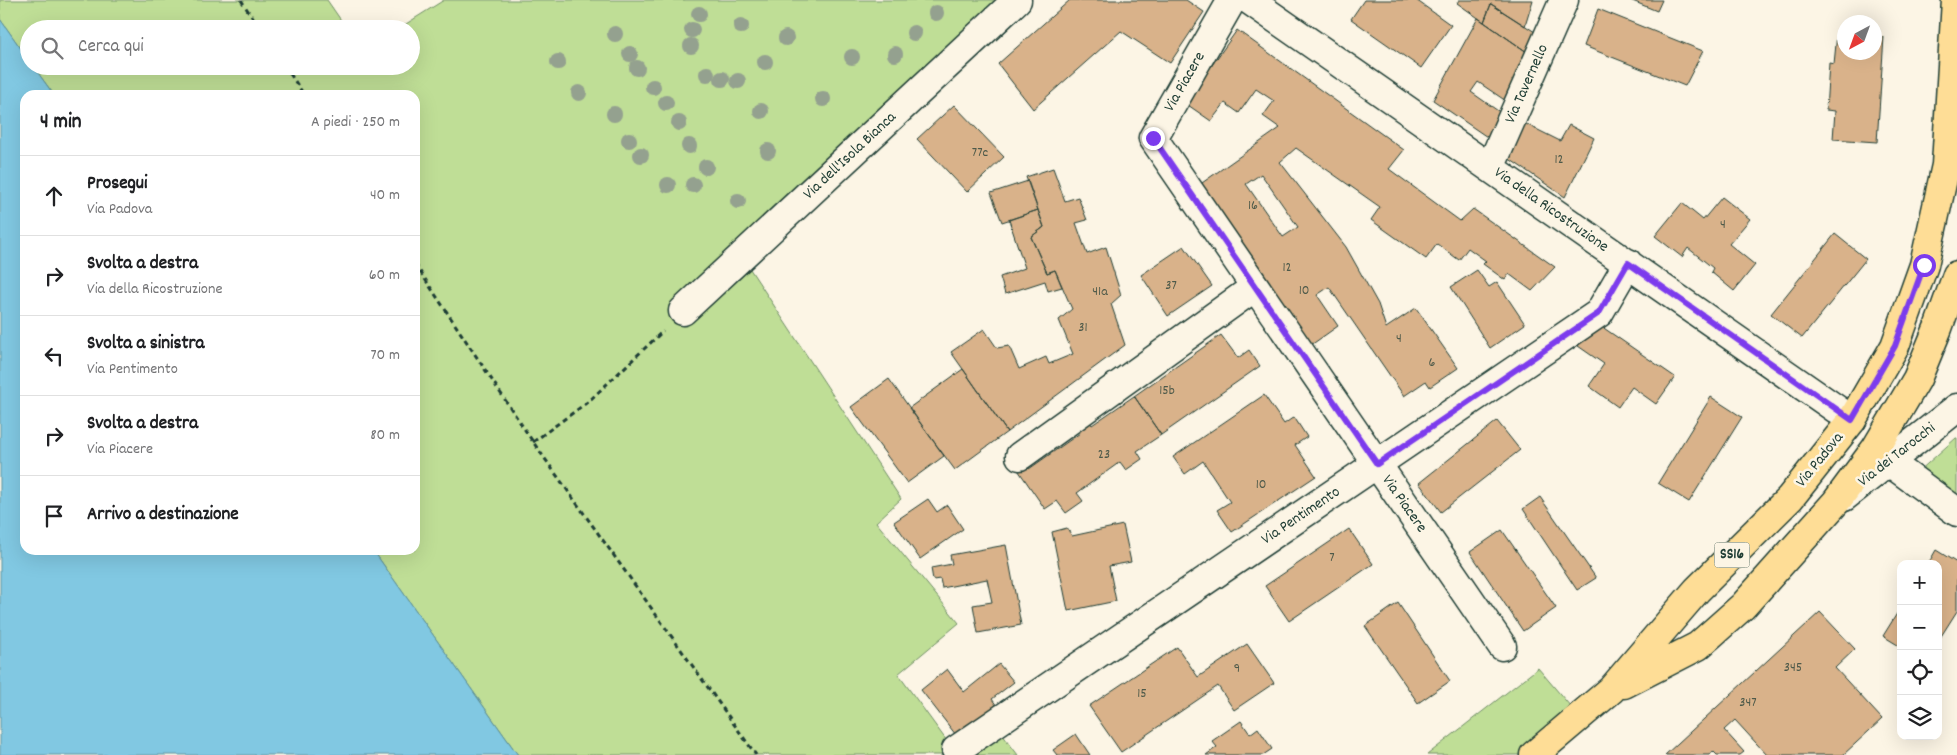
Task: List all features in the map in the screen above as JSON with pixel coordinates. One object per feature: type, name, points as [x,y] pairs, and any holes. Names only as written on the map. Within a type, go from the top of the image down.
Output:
[{"type":"main road","name":"Via Padova","points":[[1534,755],[1611,690],[1697,590],[1790,498],[1852,420],[1895,346],[1924,265],[1946,165],[1956,0]]},
{"type":"main road","points":[[1924,265],[1957,274]]},
{"type":"main road","name":"Via Padova","points":[[1611,690],[1698,646],[1743,606],[1836,502],[1883,455],[1938,328],[1957,274]]},
{"type":"main road","points":[[1852,420],[1883,455]]},
{"type":"street","name":"Via dell'Isola Bianca","points":[[683,311],[1017,0]]},
{"type":"street","name":"Via Piacere","points":[[1232,0],[1153,138],[1502,646]]},
{"type":"street","name":"Via della Ricostruzione","points":[[1249,0],[1852,420]]},
{"type":"street","name":"Via Tavernello","points":[[1490,168],[1564,0]]},
{"type":"street","name":"Via Pentimento","points":[[956,750],[1599,313],[1628,263]]},
{"type":"street","points":[[1020,456],[1255,287]]},
{"type":"street","name":"Via dei Tarocchi","points":[[1883,455],[1957,408]]},
{"type":"street","points":[[1883,455],[1957,512]]},
{"type":"path","points":[[241,0],[254,20]]},
{"type":"path","points":[[291,75],[301,90]]},
{"type":"path","points":[[420,272],[533,442],[756,755]]},
{"type":"path","points":[[533,442],[589,401],[683,311]]},
{"type":"green space","points":[[0,0],[327,0],[341,20],[20,20],[20,47],[0,19]]},
{"type":"green space","points":[[444,0],[1020,0],[748,266],[901,499],[876,522],[959,623],[898,674],[957,755],[518,755],[377,555],[420,555],[420,90],[50,90],[40,75],[420,75],[420,20],[412,20]]},
{"type":"green space","points":[[1957,438],[1957,501],[1918,472]]},
{"type":"green space","points":[[1538,668],[1582,720],[1521,755],[1427,755]]},
{"type":"green space","points":[[1002,734],[1018,755],[966,755]]},
{"type":"water","points":[[0,19],[20,47],[20,75],[40,75],[50,90],[20,90],[20,555],[377,555],[518,755],[0,755]]},
{"type":"building","points":[[1070,0],[1186,0],[1204,12],[1170,63],[1121,31],[1033,109],[998,64]]},
{"type":"building","points":[[1364,0],[1416,0],[1451,25],[1421,68],[1351,19]]},
{"type":"building","points":[[1459,0],[1533,0],[1525,26],[1491,4],[1484,22],[1457,3]]},
{"type":"building","points":[[1630,0],[1662,0],[1657,11]]},
{"type":"building","points":[[1491,4],[1535,32],[1527,52],[1484,22]]},
{"type":"building","points":[[1598,9],[1703,51],[1685,86],[1584,46]]},
{"type":"building","points":[[1478,18],[1527,52],[1506,101],[1478,82],[1471,92],[1501,113],[1490,139],[1433,100]]},
{"type":"building","points":[[1237,30],[1404,150],[1389,169],[1460,221],[1473,209],[1555,267],[1532,291],[1509,274],[1505,280],[1483,264],[1486,261],[1468,248],[1459,260],[1437,244],[1426,259],[1371,220],[1380,207],[1296,148],[1280,162],[1346,247],[1378,304],[1386,328],[1416,308],[1458,368],[1430,387],[1426,381],[1404,396],[1329,287],[1317,295],[1338,326],[1304,350],[1192,190],[1280,128],[1263,116],[1274,101],[1256,89],[1239,113],[1225,103],[1211,121],[1185,103]],"holes":[[[1261,174],[1298,227],[1283,237],[1246,184]]]},
{"type":"building","points":[[1837,34],[1837,60],[1882,60],[1882,37],[1884,37],[1877,142],[1833,139],[1835,111],[1826,110],[1829,63],[1834,64]]},
{"type":"building","points":[[954,105],[1004,157],[967,192],[917,139]]},
{"type":"building","points":[[1522,122],[1560,141],[1569,125],[1594,138],[1565,197],[1505,156]]},
{"type":"building","points":[[1053,168],[1065,201],[1078,197],[1087,220],[1076,223],[1087,254],[1106,247],[1121,295],[1111,304],[1125,345],[1007,432],[951,352],[984,329],[997,348],[1009,346],[1019,369],[1046,357],[1049,364],[1073,354],[1059,320],[1072,309],[1055,270],[1047,273],[1031,237],[1044,227],[1026,177]]},
{"type":"building","points":[[1028,181],[1038,210],[1002,222],[991,193]]},
{"type":"building","points":[[1722,197],[1750,219],[1729,244],[1755,265],[1734,291],[1711,272],[1713,268],[1688,248],[1682,257],[1655,236],[1682,203],[1703,220]]},
{"type":"building","points":[[1038,210],[1044,227],[1031,237],[1047,273],[1055,270],[1062,287],[1048,291],[1045,281],[1005,294],[1000,277],[1025,268],[1009,220]]},
{"type":"building","points":[[1835,234],[1866,259],[1802,338],[1771,314]]},
{"type":"building","points":[[1184,246],[1212,286],[1168,316],[1141,275]]},
{"type":"building","points":[[1477,270],[1489,287],[1497,282],[1525,324],[1490,348],[1451,287]]},
{"type":"building","points":[[1595,322],[1675,377],[1656,404],[1632,387],[1618,407],[1589,386],[1604,364],[1578,346]]},
{"type":"building","points":[[1221,335],[1238,358],[1249,350],[1260,366],[1161,435],[1134,396]]},
{"type":"building","points":[[963,369],[1007,432],[955,470],[909,408]]},
{"type":"building","points":[[889,379],[944,456],[907,483],[851,407]]},
{"type":"building","points":[[1264,395],[1284,424],[1294,417],[1307,437],[1295,445],[1316,476],[1232,532],[1217,510],[1230,502],[1203,461],[1185,474],[1173,457]]},
{"type":"building","points":[[1134,396],[1161,435],[1137,451],[1142,459],[1126,470],[1120,462],[1077,493],[1083,501],[1066,513],[1057,501],[1045,509],[1014,464],[1022,459],[1029,469],[1080,433],[1071,420],[1083,412],[1092,425]]},
{"type":"building","points":[[1711,397],[1742,417],[1689,502],[1658,483]]},
{"type":"building","points":[[1497,421],[1520,450],[1441,512],[1419,483]]},
{"type":"building","points":[[1540,497],[1596,578],[1577,590],[1523,509]]},
{"type":"building","points":[[928,499],[937,512],[947,505],[963,529],[920,559],[894,522]]},
{"type":"building","points":[[1123,525],[1131,562],[1109,566],[1116,601],[1068,611],[1052,532],[1067,528],[1072,536]]},
{"type":"building","points":[[1349,529],[1373,564],[1289,621],[1265,586]]},
{"type":"building","points":[[1502,530],[1556,608],[1523,631],[1470,552]]},
{"type":"building","points":[[1006,545],[1021,625],[978,633],[973,605],[992,602],[987,579],[942,588],[940,579],[933,580],[931,568],[952,564],[950,555]]},
{"type":"building","points":[[1936,550],[1957,563],[1957,611],[1942,635],[1942,560],[1930,560]]},
{"type":"building","points":[[1398,603],[1450,681],[1418,703],[1365,626]]},
{"type":"building","points":[[1820,612],[1855,649],[1835,668],[1882,719],[1843,755],[1767,755],[1735,720],[1724,730],[1744,752],[1740,755],[1717,755],[1713,751],[1710,755],[1665,755]]},
{"type":"building","points":[[1897,613],[1897,645],[1883,636]]},
{"type":"building","points":[[1247,644],[1274,683],[1234,710],[1218,686],[1121,752],[1089,706],[1177,647],[1198,677]]},
{"type":"building","points":[[999,664],[1014,682],[992,699],[999,709],[956,735],[921,690],[947,669],[964,692]]},
{"type":"building","points":[[1241,721],[1250,734],[1258,728],[1272,749],[1263,755],[1206,755],[1217,747],[1212,741]]},
{"type":"building","points":[[1076,734],[1090,755],[1057,755],[1053,750]]},
{"type":"route","points":[[1153,138],[1377,464],[1599,313],[1628,263],[1852,420],[1895,346],[1924,265]]}]
